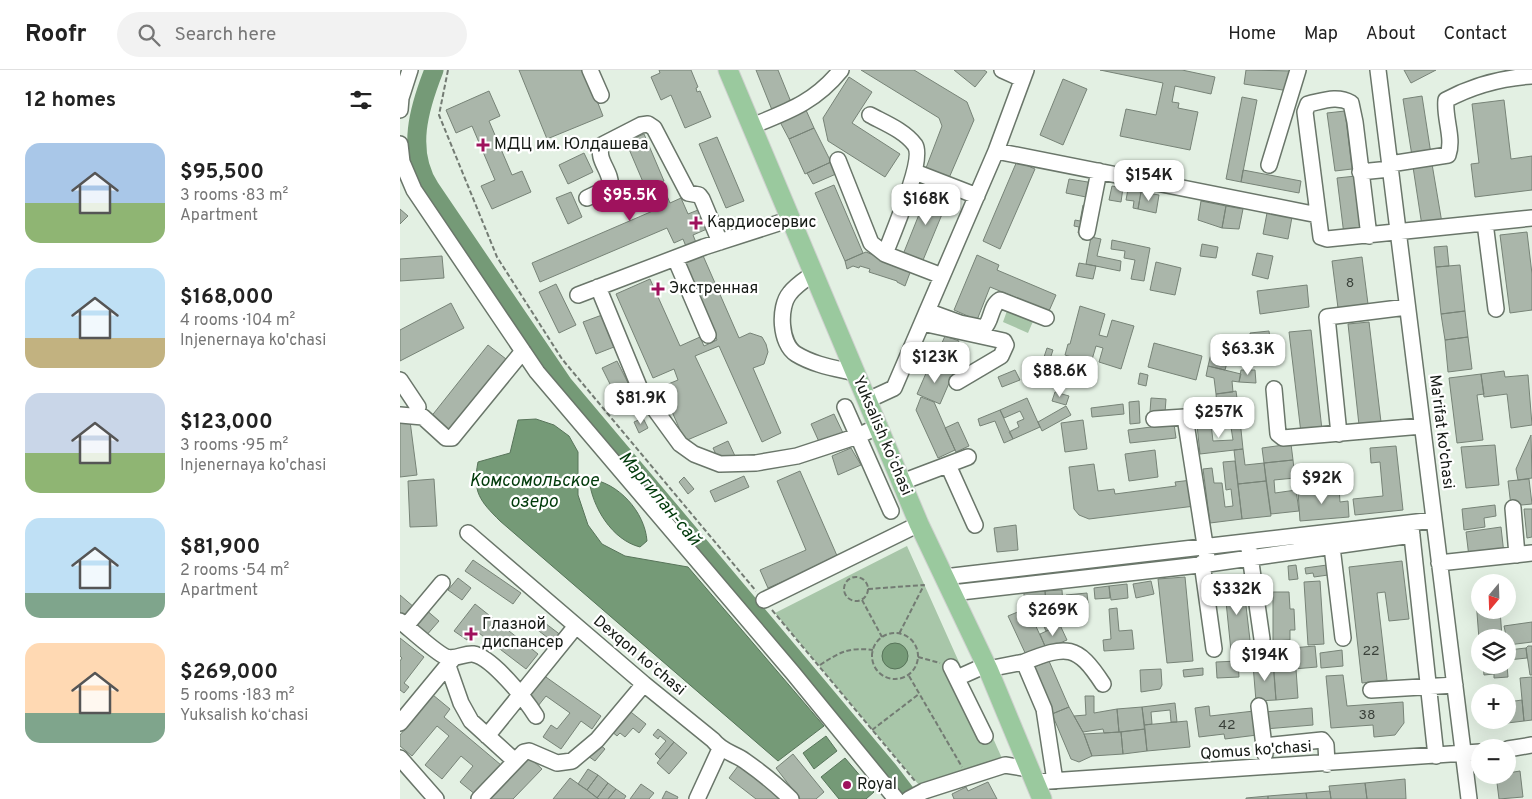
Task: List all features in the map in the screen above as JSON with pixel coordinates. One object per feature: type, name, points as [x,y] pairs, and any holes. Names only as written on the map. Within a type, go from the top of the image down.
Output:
[{"type":"main road","name":"Yuksalish koʻchasi","points":[[728,70],[919,524],[987,667],[1035,784]]},
{"type":"street","points":[[400,79],[405,70]]},
{"type":"street","points":[[400,110],[401,98],[410,70]]},
{"type":"street","points":[[590,70],[601,94]]},
{"type":"street","points":[[752,126],[799,107],[814,98],[842,70]]},
{"type":"street","points":[[868,400],[894,388],[996,151],[1024,75],[1002,70]]},
{"type":"street","points":[[1269,165],[1298,70]]},
{"type":"street","name":"Ma'rifat ko'chasi","points":[[1378,70],[1470,799]]},
{"type":"street","points":[[1360,172],[1448,156],[1450,148],[1445,110],[1446,100],[1479,84],[1508,78],[1532,76]]},
{"type":"street","points":[[1369,236],[1351,103],[1344,100],[1329,99],[1308,104],[1305,112],[1321,237],[1327,239],[1369,236],[1485,223],[1531,222]]},
{"type":"street","points":[[870,115],[909,137],[916,147],[915,172],[885,254]]},
{"type":"street","points":[[586,198],[610,187],[611,182],[601,161],[599,150],[602,144],[641,124],[648,124],[654,128],[688,193],[699,195],[702,199],[720,242]]},
{"type":"street","points":[[400,144],[402,162],[414,190],[538,372],[793,673],[896,799]]},
{"type":"street","points":[[996,151],[1318,215]]},
{"type":"street","points":[[838,160],[870,243],[885,254],[942,276]]},
{"type":"street","points":[[1087,232],[1099,171]]},
{"type":"street","points":[[915,172],[977,196]]},
{"type":"street","points":[[578,295],[675,258],[791,219]]},
{"type":"street","points":[[1485,223],[1496,309]]},
{"type":"street","points":[[675,258],[708,335]]},
{"type":"street","points":[[814,273],[789,293],[783,318],[786,340],[793,353],[816,364],[855,373]]},
{"type":"street","points":[[598,287],[640,389],[680,444],[694,454],[720,464],[756,463],[797,456],[858,436],[879,426]]},
{"type":"street","points":[[924,317],[984,328],[996,302],[1000,300],[1046,318]]},
{"type":"street","points":[[1339,434],[1327,317],[1407,307]]},
{"type":"street","points":[[924,317],[1004,341],[1006,345],[1001,356],[957,382]]},
{"type":"street","points":[[400,415],[423,417],[446,438],[452,438],[523,351]]},
{"type":"street","points":[[400,380],[418,406]]},
{"type":"street","points":[[1274,389],[1278,434],[1283,438],[1422,426]]},
{"type":"street","points":[[845,407],[890,511]]},
{"type":"street","points":[[1154,419],[1186,417],[1206,546],[1205,563],[1214,649]]},
{"type":"street","points":[[902,482],[968,457]]},
{"type":"street","points":[[948,465],[975,525]]},
{"type":"street","points":[[1440,563],[1524,554],[1512,508]]},
{"type":"street","points":[[948,585],[1250,558],[1412,529],[1434,520]]},
{"type":"street","points":[[764,600],[919,524]]},
{"type":"street","points":[[1412,529],[1436,756]]},
{"type":"street","name":"Dexqon koʻchasi","points":[[468,533],[644,684],[713,740],[720,749],[744,760],[778,785],[791,799]]},
{"type":"street","points":[[1248,541],[1262,639]]},
{"type":"street","points":[[948,585],[1248,541],[1337,541]]},
{"type":"street","points":[[1337,541],[1343,638]]},
{"type":"street","points":[[442,583],[403,624],[451,662],[462,703],[471,721],[515,761]]},
{"type":"street","points":[[487,736],[576,626]]},
{"type":"street","points":[[985,736],[954,672],[1024,662],[1048,652],[1067,650],[1088,661],[1102,684]]},
{"type":"street","points":[[400,723],[451,662],[472,654],[478,656],[509,680],[536,716]]},
{"type":"street","points":[[1024,662],[1044,709],[1055,781]]},
{"type":"street","points":[[479,799],[524,752],[529,751],[557,763],[572,761],[597,740],[644,684]]},
{"type":"street","points":[[1372,690],[1455,685]]},
{"type":"street","points":[[1260,706],[1267,768]]},
{"type":"street","points":[[1264,746],[1322,740],[1326,744],[1327,764]]},
{"type":"street","points":[[1516,748],[1532,746]]},
{"type":"street","points":[[697,799],[720,749]]},
{"type":"street","name":"Qomus ko'chasi","points":[[909,799],[924,791],[1005,766],[1035,784],[1055,781],[1471,754]]},
{"type":"street","points":[[400,758],[436,799]]},
{"type":"path","points":[[448,70],[439,115],[497,258],[562,359],[924,791]]},
{"type":"path","points":[[859,577],[866,582],[868,589],[862,600],[854,601],[847,598],[844,590],[845,583],[851,578],[859,577]]},
{"type":"path","points":[[868,589],[924,585],[899,634]]},
{"type":"path","points":[[862,600],[882,637]]},
{"type":"path","points":[[889,634],[899,634],[910,639],[918,652],[916,666],[908,675],[898,679],[884,676],[874,665],[873,650],[882,637],[889,634]]},
{"type":"path","points":[[819,666],[840,652],[856,648],[873,650]]},
{"type":"path","points":[[908,675],[968,777]]},
{"type":"path","points":[[872,730],[920,694]]},
{"type":"shaded area","points":[[1008,308],[1034,319],[1028,333],[1003,322]]},
{"type":"shaded area","points":[[907,546],[1005,765],[924,791],[775,613]]},
{"type":"water","name":"Комсомольское озеро","points":[[536,419],[554,425],[569,436],[578,452],[578,495],[588,525],[602,544],[625,556],[688,567],[824,726],[778,761],[493,514],[479,495],[477,489],[476,472],[478,462],[510,453],[518,420]]},
{"type":"water","points":[[589,479],[600,481],[620,492],[635,509],[645,530],[647,541],[640,547],[621,537],[605,521],[594,500]]},
{"type":"water","points":[[895,643],[904,647],[908,656],[904,665],[895,669],[886,665],[882,656],[886,647]]},
{"type":"water","points":[[826,736],[837,751],[814,769],[803,753]]},
{"type":"water","name":"Royal","points":[[845,758],[874,792],[866,799],[839,799],[821,777]]},
{"type":"building","points":[[519,70],[585,70],[603,116],[547,139]]},
{"type":"building","points":[[659,70],[691,70],[698,87],[696,88],[697,92],[700,91],[711,117],[685,128],[671,95],[661,100],[651,77],[660,73]]},
{"type":"building","points":[[756,70],[778,70],[793,107],[774,115]]},
{"type":"building","points":[[861,70],[914,70],[967,102],[974,120],[949,178],[926,168],[942,126],[939,118]]},
{"type":"building","points":[[954,70],[984,70],[987,72],[975,87]]},
{"type":"building","points":[[1100,70],[1182,70],[1215,77],[1211,94],[1175,86],[1172,102],[1179,103],[1178,108],[1198,112],[1190,150],[1120,136],[1126,109],[1156,115],[1163,83]]},
{"type":"building","points":[[1246,70],[1292,71],[1289,91],[1244,84]]},
{"type":"building","points":[[1404,70],[1436,70],[1411,83]]},
{"type":"building","points":[[849,77],[872,92],[852,123],[900,154],[885,177],[828,141],[823,118]]},
{"type":"building","points":[[1063,79],[1087,89],[1063,145],[1040,135]]},
{"type":"building","points":[[489,91],[500,116],[489,121],[512,175],[522,171],[531,192],[492,209],[481,186],[495,180],[472,126],[456,133],[446,110]]},
{"type":"building","points":[[1422,96],[1431,154],[1412,156],[1403,99]]},
{"type":"building","points":[[1242,97],[1257,100],[1241,182],[1226,179]]},
{"type":"building","points":[[1504,100],[1511,159],[1532,156],[1532,190],[1475,197],[1471,164],[1479,163],[1472,104]]},
{"type":"building","points":[[806,110],[814,128],[789,139],[780,122]]},
{"type":"building","points":[[1345,111],[1352,169],[1335,171],[1327,113]]},
{"type":"building","points":[[814,128],[831,162],[805,174],[789,139]]},
{"type":"building","points":[[644,134],[664,181],[661,182],[670,203],[681,198],[688,214],[698,210],[707,229],[693,235],[697,245],[687,249],[683,239],[674,243],[667,228],[540,282],[532,263],[662,207],[653,186],[646,189],[626,142]]},
{"type":"building","points":[[717,137],[744,201],[726,208],[699,144]]},
{"type":"building","points":[[584,153],[593,172],[568,184],[559,165]]},
{"type":"building","points":[[1017,161],[1035,169],[1000,249],[983,241]]},
{"type":"building","points":[[831,162],[836,174],[813,184],[807,173]]},
{"type":"building","points":[[1432,164],[1442,223],[1422,226],[1413,167]]},
{"type":"building","points":[[1243,170],[1301,181],[1299,193],[1241,182]]},
{"type":"building","points":[[1356,176],[1363,233],[1344,235],[1337,178]]},
{"type":"building","points":[[1069,179],[1094,183],[1091,198],[1066,193]]},
{"type":"building","points":[[834,185],[863,253],[845,261],[815,193]]},
{"type":"building","points":[[1112,186],[1123,188],[1121,202],[1109,200]]},
{"type":"building","points":[[930,187],[950,195],[921,265],[902,257]]},
{"type":"building","points":[[1128,189],[1141,192],[1138,209],[1133,208],[1134,201],[1126,200]]},
{"type":"building","points":[[571,192],[582,217],[568,224],[556,198]]},
{"type":"building","points":[[1141,192],[1159,195],[1156,213],[1138,209]]},
{"type":"building","points":[[1201,201],[1226,206],[1222,228],[1198,220]]},
{"type":"building","points":[[1083,205],[1090,206],[1084,234],[1078,233],[1079,227],[1074,226],[1075,220],[1080,221]]},
{"type":"building","points":[[1226,206],[1243,209],[1239,229],[1222,228]]},
{"type":"building","points":[[400,209],[408,216],[400,224]]},
{"type":"building","points":[[1267,213],[1292,217],[1288,239],[1263,234]]},
{"type":"building","points":[[1527,232],[1532,274],[1532,310],[1510,313],[1500,235]]},
{"type":"building","points":[[1091,237],[1101,239],[1097,256],[1121,261],[1120,271],[1086,264]]},
{"type":"building","points":[[1112,240],[1150,248],[1144,281],[1131,279],[1135,260],[1124,258],[1125,251],[1111,249]]},
{"type":"building","points":[[1202,244],[1218,247],[1216,258],[1200,256]]},
{"type":"building","points":[[1447,246],[1449,266],[1436,267],[1434,247]]},
{"type":"building","points":[[701,251],[739,338],[750,333],[762,337],[766,344],[768,352],[764,364],[753,368],[781,433],[762,442],[719,346],[695,356],[727,423],[685,441],[661,387],[678,380],[674,369],[653,378],[616,294],[650,279],[680,346],[700,337],[704,346],[717,340],[682,260]]},
{"type":"building","points":[[866,252],[911,270],[905,286],[897,281],[869,272],[870,269],[860,266],[859,268],[853,266],[847,269],[845,261]]},
{"type":"building","points":[[1257,253],[1273,256],[1268,279],[1252,275]]},
{"type":"building","points":[[977,255],[999,265],[997,270],[1056,295],[1049,311],[990,287],[977,320],[954,310]]},
{"type":"building","points":[[442,256],[444,278],[400,281],[400,259]]},
{"type":"building","points":[[1362,257],[1368,304],[1338,308],[1332,261]]},
{"type":"building","points":[[1156,262],[1181,268],[1175,295],[1150,290]]},
{"type":"building","points":[[1079,263],[1096,266],[1093,279],[1076,276]]},
{"type":"building","points":[[1460,265],[1465,311],[1441,314],[1436,267]]},
{"type":"building","points":[[556,284],[576,325],[559,333],[539,292]]},
{"type":"building","points":[[1307,285],[1309,307],[1260,314],[1257,291]]},
{"type":"building","points":[[451,303],[464,328],[400,361],[400,330]]},
{"type":"building","points":[[1080,306],[1105,314],[1099,335],[1107,337],[1112,320],[1134,326],[1121,369],[1099,362],[1103,348],[1096,346],[1091,363],[1065,355],[1068,344],[1070,344]]},
{"type":"building","points":[[1465,311],[1468,337],[1445,340],[1441,314]]},
{"type":"building","points":[[602,315],[614,347],[596,354],[583,322]]},
{"type":"building","points":[[1369,322],[1381,422],[1359,425],[1348,324]]},
{"type":"building","points":[[1311,330],[1322,430],[1301,433],[1289,332]]},
{"type":"building","points":[[1269,331],[1273,361],[1253,363],[1250,333]]},
{"type":"building","points":[[945,336],[959,341],[948,367],[934,361]]},
{"type":"building","points":[[1468,337],[1472,369],[1448,372],[1445,340]]},
{"type":"building","points":[[1154,343],[1202,356],[1196,380],[1148,367]]},
{"type":"building","points":[[488,345],[506,359],[448,432],[430,418]]},
{"type":"building","points":[[1213,346],[1226,349],[1223,362],[1227,363],[1225,370],[1208,366]]},
{"type":"building","points":[[1047,348],[1053,350],[1049,362],[1043,360]]},
{"type":"building","points":[[617,361],[628,383],[613,390],[602,368]]},
{"type":"building","points":[[930,364],[953,374],[940,404],[917,394]]},
{"type":"building","points":[[1208,366],[1241,374],[1239,382],[1232,381],[1233,392],[1216,394],[1214,378],[1206,376]]},
{"type":"building","points":[[1015,370],[1020,380],[1002,387],[998,377]]},
{"type":"building","points":[[1241,370],[1255,370],[1256,383],[1239,382]]},
{"type":"building","points":[[1504,371],[1505,377],[1528,375],[1532,425],[1511,428],[1507,394],[1484,397],[1481,374]]},
{"type":"building","points":[[1140,373],[1148,375],[1146,386],[1138,384]]},
{"type":"building","points":[[1481,374],[1484,394],[1477,395],[1483,440],[1457,443],[1449,378]]},
{"type":"building","points":[[1236,391],[1240,420],[1211,423],[1209,407],[1217,406],[1216,394]]},
{"type":"building","points":[[1055,392],[1069,396],[1066,405],[1052,401]]},
{"type":"building","points":[[636,395],[642,407],[635,410],[629,399]]},
{"type":"building","points":[[921,397],[934,402],[955,450],[938,458],[916,410]]},
{"type":"building","points":[[1027,398],[1040,427],[1013,439],[1009,432],[1019,427],[1017,422],[1024,419],[1020,411],[1004,418],[1000,410]]},
{"type":"building","points":[[1151,398],[1166,399],[1165,413],[1150,412]]},
{"type":"building","points":[[1139,401],[1140,423],[1130,424],[1129,402]]},
{"type":"building","points":[[1123,404],[1124,414],[1092,417],[1091,408]]},
{"type":"building","points":[[1066,406],[1071,415],[1042,431],[1038,422]]},
{"type":"building","points":[[1000,410],[1013,439],[1004,443],[995,421],[980,426],[978,419]]},
{"type":"building","points":[[834,414],[843,433],[820,444],[811,424]]},
{"type":"building","points":[[643,418],[648,428],[639,433],[634,422]]},
{"type":"building","points":[[1083,420],[1087,449],[1065,452],[1061,423]]},
{"type":"building","points":[[1240,420],[1243,449],[1200,454],[1197,425],[1211,424],[1213,441],[1233,440],[1230,421]]},
{"type":"building","points":[[410,421],[417,475],[400,477],[400,422]]},
{"type":"building","points":[[958,422],[969,446],[956,452],[945,428]]},
{"type":"building","points":[[1174,424],[1176,438],[1130,443],[1128,430]]},
{"type":"building","points":[[1531,435],[1532,478],[1518,480],[1516,469]]},
{"type":"building","points":[[728,441],[735,456],[720,463],[713,448]]},
{"type":"building","points":[[1291,444],[1293,460],[1264,463],[1262,448]]},
{"type":"building","points":[[1495,445],[1499,485],[1466,488],[1461,447]]},
{"type":"building","points":[[1396,446],[1403,510],[1355,515],[1353,499],[1383,496],[1380,462],[1371,463],[1370,448]]},
{"type":"building","points":[[851,448],[861,465],[838,475],[832,456]]},
{"type":"building","points":[[1243,449],[1245,465],[1264,463],[1266,481],[1238,484],[1234,450]]},
{"type":"building","points":[[1155,450],[1158,477],[1129,481],[1125,454]]},
{"type":"building","points":[[1293,460],[1295,478],[1274,480],[1275,493],[1296,490],[1299,511],[1271,514],[1264,463]]},
{"type":"building","points":[[1235,461],[1242,519],[1210,523],[1203,469],[1212,468],[1214,483],[1222,483],[1225,507],[1233,506],[1231,489],[1226,490],[1223,462]]},
{"type":"building","points":[[1094,464],[1098,491],[1114,489],[1115,494],[1176,486],[1175,482],[1192,480],[1195,506],[1089,519],[1079,515],[1074,509],[1069,467]]},
{"type":"building","points":[[800,471],[838,558],[768,588],[760,570],[806,550],[777,481]]},
{"type":"building","points":[[744,476],[749,487],[715,502],[710,491]]},
{"type":"building","points":[[684,477],[694,489],[688,494],[679,482]]},
{"type":"building","points":[[434,479],[437,526],[410,527],[408,481]]},
{"type":"building","points":[[1529,479],[1532,504],[1511,506],[1508,481]]},
{"type":"building","points":[[1266,481],[1271,516],[1242,519],[1238,484]]},
{"type":"building","points":[[1339,487],[1340,502],[1348,501],[1349,517],[1300,521],[1298,491]]},
{"type":"building","points":[[1495,505],[1496,516],[1484,518],[1485,527],[1464,530],[1462,509]]},
{"type":"building","points":[[1524,509],[1532,509],[1532,537],[1527,538]]},
{"type":"building","points":[[1016,525],[1018,550],[997,552],[994,528]]},
{"type":"building","points":[[1501,527],[1504,554],[1469,557],[1466,532]]},
{"type":"building","points":[[473,560],[521,593],[513,604],[465,571]]},
{"type":"building","points":[[1402,561],[1409,619],[1389,621],[1385,592],[1377,593],[1387,680],[1362,683],[1349,567]]},
{"type":"building","points":[[1296,565],[1298,579],[1289,580],[1288,566]]},
{"type":"building","points":[[1327,565],[1328,575],[1314,577],[1313,573],[1306,574],[1305,568]]},
{"type":"building","points":[[1185,577],[1193,661],[1167,663],[1158,579]]},
{"type":"building","points":[[458,578],[471,588],[462,600],[448,590]]},
{"type":"building","points":[[1243,580],[1251,649],[1231,651],[1224,582]]},
{"type":"building","points":[[1151,581],[1154,594],[1136,598],[1133,584]]},
{"type":"building","points":[[1320,581],[1324,644],[1308,645],[1304,582]]},
{"type":"building","points":[[1127,584],[1128,598],[1111,600],[1109,586]]},
{"type":"building","points":[[1109,586],[1110,598],[1095,599],[1094,588]]},
{"type":"building","points":[[1062,590],[1063,605],[1056,606],[1056,602],[1046,603],[1045,591]]},
{"type":"building","points":[[1045,591],[1046,603],[1024,604],[1024,592]]},
{"type":"building","points":[[1273,592],[1289,592],[1290,609],[1294,609],[1295,630],[1290,630],[1290,640],[1273,641]]},
{"type":"building","points":[[1087,593],[1088,603],[1068,605],[1066,595]]},
{"type":"building","points":[[400,595],[415,608],[405,620],[400,616]]},
{"type":"building","points":[[475,604],[538,654],[526,669],[475,630],[467,640],[454,631]]},
{"type":"building","points":[[1037,604],[1043,616],[1033,620],[1046,648],[1027,657],[1008,616]]},
{"type":"building","points":[[1117,608],[1119,631],[1132,630],[1134,649],[1104,651],[1103,640],[1111,639],[1109,609]]},
{"type":"building","points":[[425,609],[439,621],[425,637],[411,625]]},
{"type":"building","points":[[1055,614],[1060,625],[1046,631],[1041,620]]},
{"type":"building","points":[[1477,619],[1501,619],[1501,629],[1478,629]]},
{"type":"building","points":[[541,620],[562,636],[556,644],[535,628]]},
{"type":"building","points":[[1532,622],[1532,642],[1516,644],[1516,629],[1505,629],[1504,626]]},
{"type":"building","points":[[1060,625],[1067,640],[1046,649],[1040,634]]},
{"type":"building","points":[[400,638],[424,657],[404,683],[409,687],[404,693],[400,690],[400,661],[402,658],[400,656]]},
{"type":"building","points":[[1315,646],[1317,667],[1282,670],[1280,649]]},
{"type":"building","points":[[1532,646],[1532,675],[1530,675],[1526,648]]},
{"type":"building","points":[[1526,648],[1527,658],[1516,659],[1516,649]]},
{"type":"building","points":[[1342,650],[1343,666],[1321,668],[1320,653]]},
{"type":"building","points":[[1049,661],[1069,707],[1052,714],[1032,668]]},
{"type":"building","points":[[1238,661],[1239,677],[1217,678],[1216,662]]},
{"type":"building","points":[[1273,663],[1276,700],[1256,701],[1253,665]]},
{"type":"building","points":[[1203,668],[1203,675],[1184,677],[1183,670]]},
{"type":"building","points":[[1161,669],[1162,685],[1160,689],[1141,692],[1140,670]]},
{"type":"building","points":[[1296,669],[1298,698],[1276,700],[1274,671]]},
{"type":"building","points":[[1494,674],[1508,674],[1508,677],[1494,678]]},
{"type":"building","points":[[543,675],[601,716],[592,729],[581,721],[561,749],[543,737],[551,725],[557,729],[570,713],[546,696],[538,706],[526,698]]},
{"type":"building","points":[[1343,675],[1347,706],[1403,702],[1404,723],[1395,735],[1374,737],[1373,725],[1331,728],[1326,676]]},
{"type":"building","points":[[1532,677],[1532,720],[1524,721],[1520,678]]},
{"type":"building","points":[[433,695],[450,709],[444,717],[501,765],[476,795],[460,782],[473,766],[461,756],[442,779],[425,765],[449,736],[437,726],[412,756],[400,746],[400,735]]},
{"type":"building","points":[[1085,696],[1094,696],[1094,713],[1117,709],[1119,732],[1104,733],[1103,729],[1083,732],[1074,716],[1086,715]]},
{"type":"building","points":[[1522,700],[1524,721],[1516,722],[1516,701]]},
{"type":"building","points":[[1175,703],[1177,722],[1171,722],[1170,710],[1151,712],[1152,724],[1144,725],[1142,707]]},
{"type":"building","points":[[1209,706],[1210,716],[1254,711],[1257,735],[1225,739],[1224,734],[1199,737],[1195,708]]},
{"type":"building","points":[[1069,707],[1084,734],[1092,756],[1079,762],[1071,759],[1052,714]]},
{"type":"building","points":[[1142,707],[1145,729],[1119,732],[1117,709]]},
{"type":"building","points":[[1312,708],[1313,725],[1265,729],[1264,712]]},
{"type":"building","points":[[627,709],[646,724],[639,733],[633,728],[625,737],[620,733],[617,736],[611,731]]},
{"type":"building","points":[[1187,721],[1190,747],[1147,751],[1144,725]]},
{"type":"building","points":[[658,729],[674,742],[660,759],[655,754],[666,741],[660,736],[658,739],[653,735]]},
{"type":"building","points":[[1145,729],[1147,751],[1123,754],[1121,732]]},
{"type":"building","points":[[1121,732],[1123,754],[1092,756],[1084,734]]},
{"type":"building","points":[[674,742],[687,753],[669,774],[657,763]]},
{"type":"building","points":[[598,743],[605,749],[595,761],[588,756]]},
{"type":"building","points":[[793,754],[824,792],[816,799],[800,799],[776,768]]},
{"type":"building","points":[[528,756],[542,769],[513,799],[487,799]]},
{"type":"building","points":[[741,762],[788,799],[756,799],[729,778]]},
{"type":"building","points":[[588,769],[598,775],[587,790],[578,784]]},
{"type":"building","points":[[1520,771],[1523,797],[1499,799],[1497,784],[1516,784],[1516,772]]},
{"type":"building","points":[[598,775],[608,783],[597,798],[587,790]]},
{"type":"building","points":[[570,778],[587,790],[599,799],[553,799]]},
{"type":"building","points":[[1405,779],[1406,799],[1367,799],[1365,783]]},
{"type":"building","points":[[988,782],[997,799],[954,799],[952,794],[966,787],[968,791]]},
{"type":"building","points":[[608,783],[616,789],[608,799],[597,798]]},
{"type":"building","points":[[1365,783],[1367,799],[1331,799],[1329,786]]},
{"type":"building","points":[[641,784],[654,793],[649,799],[630,799]]},
{"type":"building","points":[[616,789],[626,796],[624,799],[608,799]]},
{"type":"building","points":[[666,791],[678,797],[677,799],[662,799]]},
{"type":"building","points":[[1330,791],[1331,799],[1307,799],[1306,793]]},
{"type":"building","points":[[1306,793],[1307,799],[1268,799],[1268,796]]},
{"type":"building","points":[[1268,796],[1268,799],[1246,799],[1246,798]]},
{"type":"waterway","name":"Маргилан-сай","points":[[434,70],[424,99],[417,129],[418,159],[430,188],[563,384],[888,770],[910,799]]},
{"type":"place","name":"МДЦ им. Юлдашева","points":[[483,145]]},
{"type":"place","name":"Кардиосервис","points":[[696,223]]},
{"type":"place","name":"Экстренная","points":[[658,289]]},
{"type":"place","name":"Глазной диспансер","points":[[471,634]]},
{"type":"place","name":"Royal","points":[[847,785]]}]
